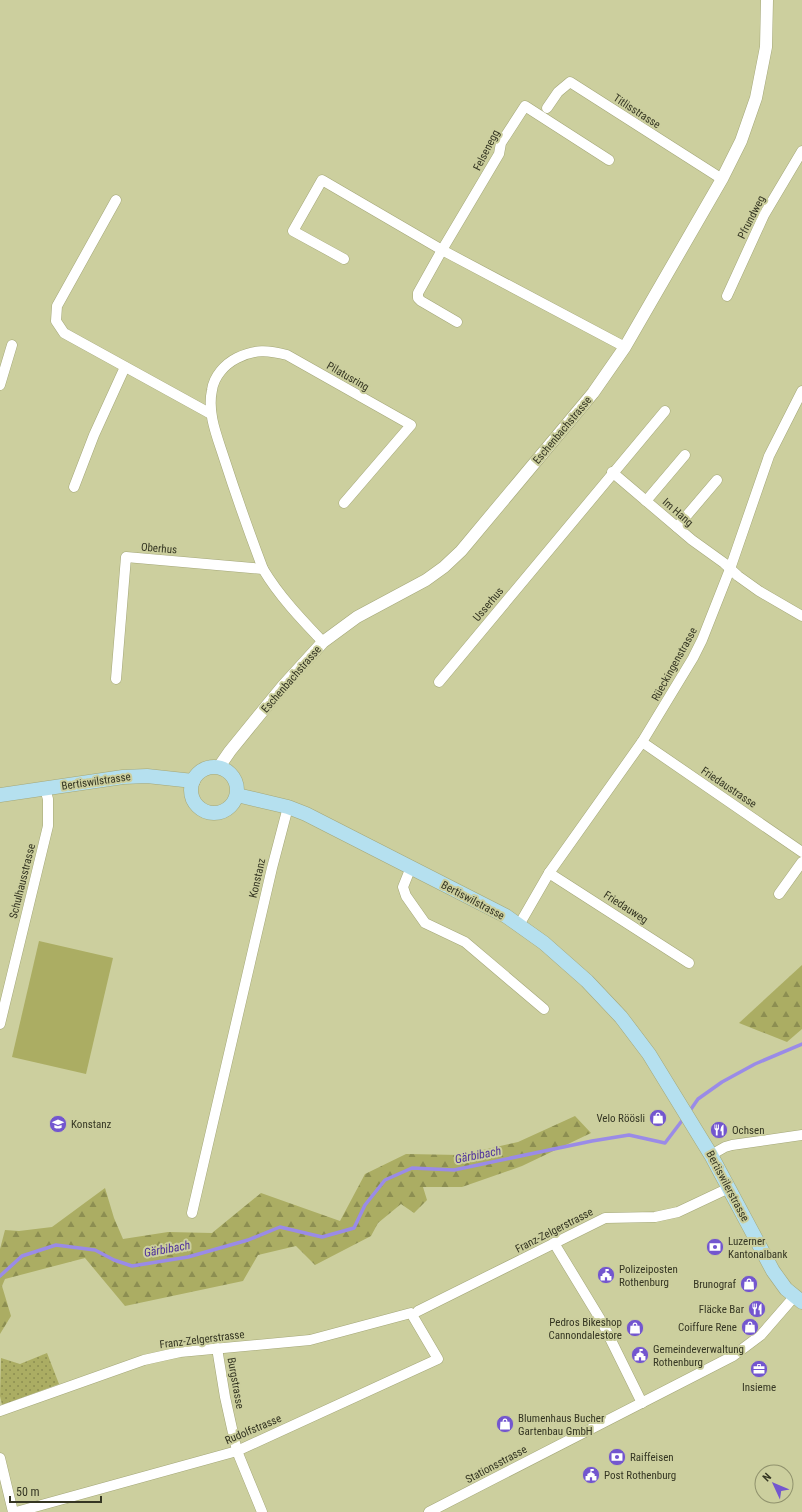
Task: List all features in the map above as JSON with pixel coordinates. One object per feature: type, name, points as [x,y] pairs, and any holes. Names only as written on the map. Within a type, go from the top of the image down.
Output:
[{"type":"main road","points":[[219,767],[225,769],[234,777],[237,795],[231,806],[226,810],[213,814],[196,805],[193,800],[191,787],[195,776],[203,769],[219,767]]},
{"type":"main road","name":"Bertiswilstrasse","points":[[0,795],[124,777],[147,776],[193,781]]},
{"type":"main road","name":"Bertiswilstrasse","points":[[237,795],[288,806],[332,826],[485,904],[519,925],[569,964],[601,995],[628,1026],[663,1075]]},
{"type":"main road","name":"Bertiswilerstrasse","points":[[663,1075],[712,1155],[770,1266],[782,1284],[798,1300]]},
{"type":"street","name":"Eschenbachstrasse","points":[[219,767],[230,751],[283,686],[323,642],[357,617],[426,580],[444,567],[461,551],[593,393],[625,347],[722,179],[741,141],[756,98],[766,47],[767,0]]},
{"type":"street","name":"Titlisstrasse","points":[[547,108],[558,92],[570,82],[722,179]]},
{"type":"street","name":"Felsenegg","points":[[457,322],[421,301],[418,298],[418,293],[499,154],[501,143],[525,106],[609,160]]},
{"type":"street","name":"Pfrundweg","points":[[727,296],[764,215],[802,151]]},
{"type":"street","points":[[344,259],[293,231],[322,180],[442,250],[625,347]]},
{"type":"street","points":[[116,200],[57,306],[56,321],[64,333],[211,414]]},
{"type":"street","points":[[0,386],[12,345]]},
{"type":"street","name":"Pilatusring","points":[[323,642],[269,580],[263,569],[238,502],[211,414],[212,389],[218,375],[230,361],[249,352],[271,350],[287,355],[411,426],[344,503]]},
{"type":"street","points":[[74,487],[94,435],[125,367]]},
{"type":"street","name":"Rüeckingenstrasse","points":[[519,925],[549,873],[642,742],[668,701],[702,640],[730,568],[769,456],[802,392]]},
{"type":"street","points":[[612,472],[665,411]]},
{"type":"street","points":[[646,501],[685,455]]},
{"type":"street","name":"Im Hang","points":[[612,472],[738,576],[759,591],[802,616]]},
{"type":"street","name":"Usserhus","points":[[439,682],[612,472]]},
{"type":"street","points":[[677,527],[717,480]]},
{"type":"street","name":"Oberhus","points":[[116,679],[126,557],[263,569]]},
{"type":"street","name":"Friedaustrasse","points":[[642,742],[802,852]]},
{"type":"street","name":"Schulhausstrasse","points":[[0,1024],[48,826],[48,799],[45,789]]},
{"type":"street","name":"Konstanz","points":[[192,1213],[284,816],[288,806]]},
{"type":"street","points":[[780,894],[802,862]]},
{"type":"street","points":[[411,867],[403,886],[406,896],[425,923],[465,942],[544,1009]]},
{"type":"street","name":"Friedauweg","points":[[549,873],[689,963]]},
{"type":"street","points":[[712,1155],[725,1147],[732,1145],[802,1135]]},
{"type":"street","name":"Franz-Zelgerstrasse","points":[[0,1411],[144,1360],[180,1352],[310,1340],[415,1312],[605,1218],[655,1217],[678,1212],[729,1188]]},
{"type":"street","points":[[554,1243],[602,1322],[642,1403]]},
{"type":"street","name":"Stationsstrasse","points":[[429,1512],[716,1366],[743,1349],[761,1335],[798,1300]]},
{"type":"street","name":"Rudolfstrasse","points":[[16,1512],[237,1451],[438,1359],[415,1312]]},
{"type":"street","name":"Burgstrasse","points":[[217,1348],[225,1397],[237,1451],[262,1512]]},
{"type":"street","points":[[0,1458],[13,1512]]},
{"type":"green space","points":[[39,941],[113,958],[86,1074],[12,1057]]},
{"type":"green space","points":[[802,965],[802,1029],[787,1042],[739,1023]]},
{"type":"green space","points":[[575,1116],[591,1133],[522,1166],[462,1187],[423,1187],[427,1200],[414,1213],[401,1204],[378,1223],[371,1236],[315,1265],[296,1246],[258,1255],[243,1281],[125,1306],[85,1258],[5,1279],[2,1286],[11,1316],[0,1334],[0,1249],[5,1230],[19,1231],[52,1227],[105,1188],[114,1218],[123,1239],[168,1232],[212,1233],[261,1193],[340,1221],[365,1174],[406,1154],[461,1155],[518,1142]]},
{"type":"green space","points":[[47,1353],[59,1384],[2,1405],[0,1396],[1,1358],[20,1364]]},
{"type":"waterway","name":"Gärbibach","points":[[689,1112],[698,1099],[722,1082],[755,1064],[802,1044]]},
{"type":"waterway","name":"Gärbibach","points":[[0,1276],[22,1256],[56,1245],[95,1250],[114,1260],[132,1266],[188,1257],[248,1240],[280,1227],[322,1237],[354,1228],[365,1205],[385,1180],[412,1168],[454,1170],[592,1141],[629,1135],[665,1143],[684,1118]]},
{"type":"place","name":"Velo Röösli","points":[[658,1118]]},
{"type":"place","name":"Konstanz","points":[[58,1124]]},
{"type":"place","name":"Ochsen","points":[[719,1130]]},
{"type":"place","name":"Luzerner Kantonalbank","points":[[715,1247]]},
{"type":"place","name":"Polizeiposten Rothenburg","points":[[606,1275]]},
{"type":"place","name":"Brunograf","points":[[749,1284]]},
{"type":"place","name":"Fläcke Bar","points":[[757,1309]]},
{"type":"place","name":"Coiffure Rene","points":[[750,1327]]},
{"type":"place","name":"Pedros Bikeshop Cannondalestore","points":[[635,1328]]},
{"type":"place","name":"Gemeindeverwaltung Rothenburg","points":[[640,1355]]},
{"type":"place","name":"Insieme","points":[[759,1369]]},
{"type":"place","name":"Blumenhaus Bucher Gartenbau GmbH","points":[[505,1424]]},
{"type":"place","name":"Raiffeisen","points":[[617,1457]]},
{"type":"place","name":"Post Rothenburg","points":[[591,1475]]}]
